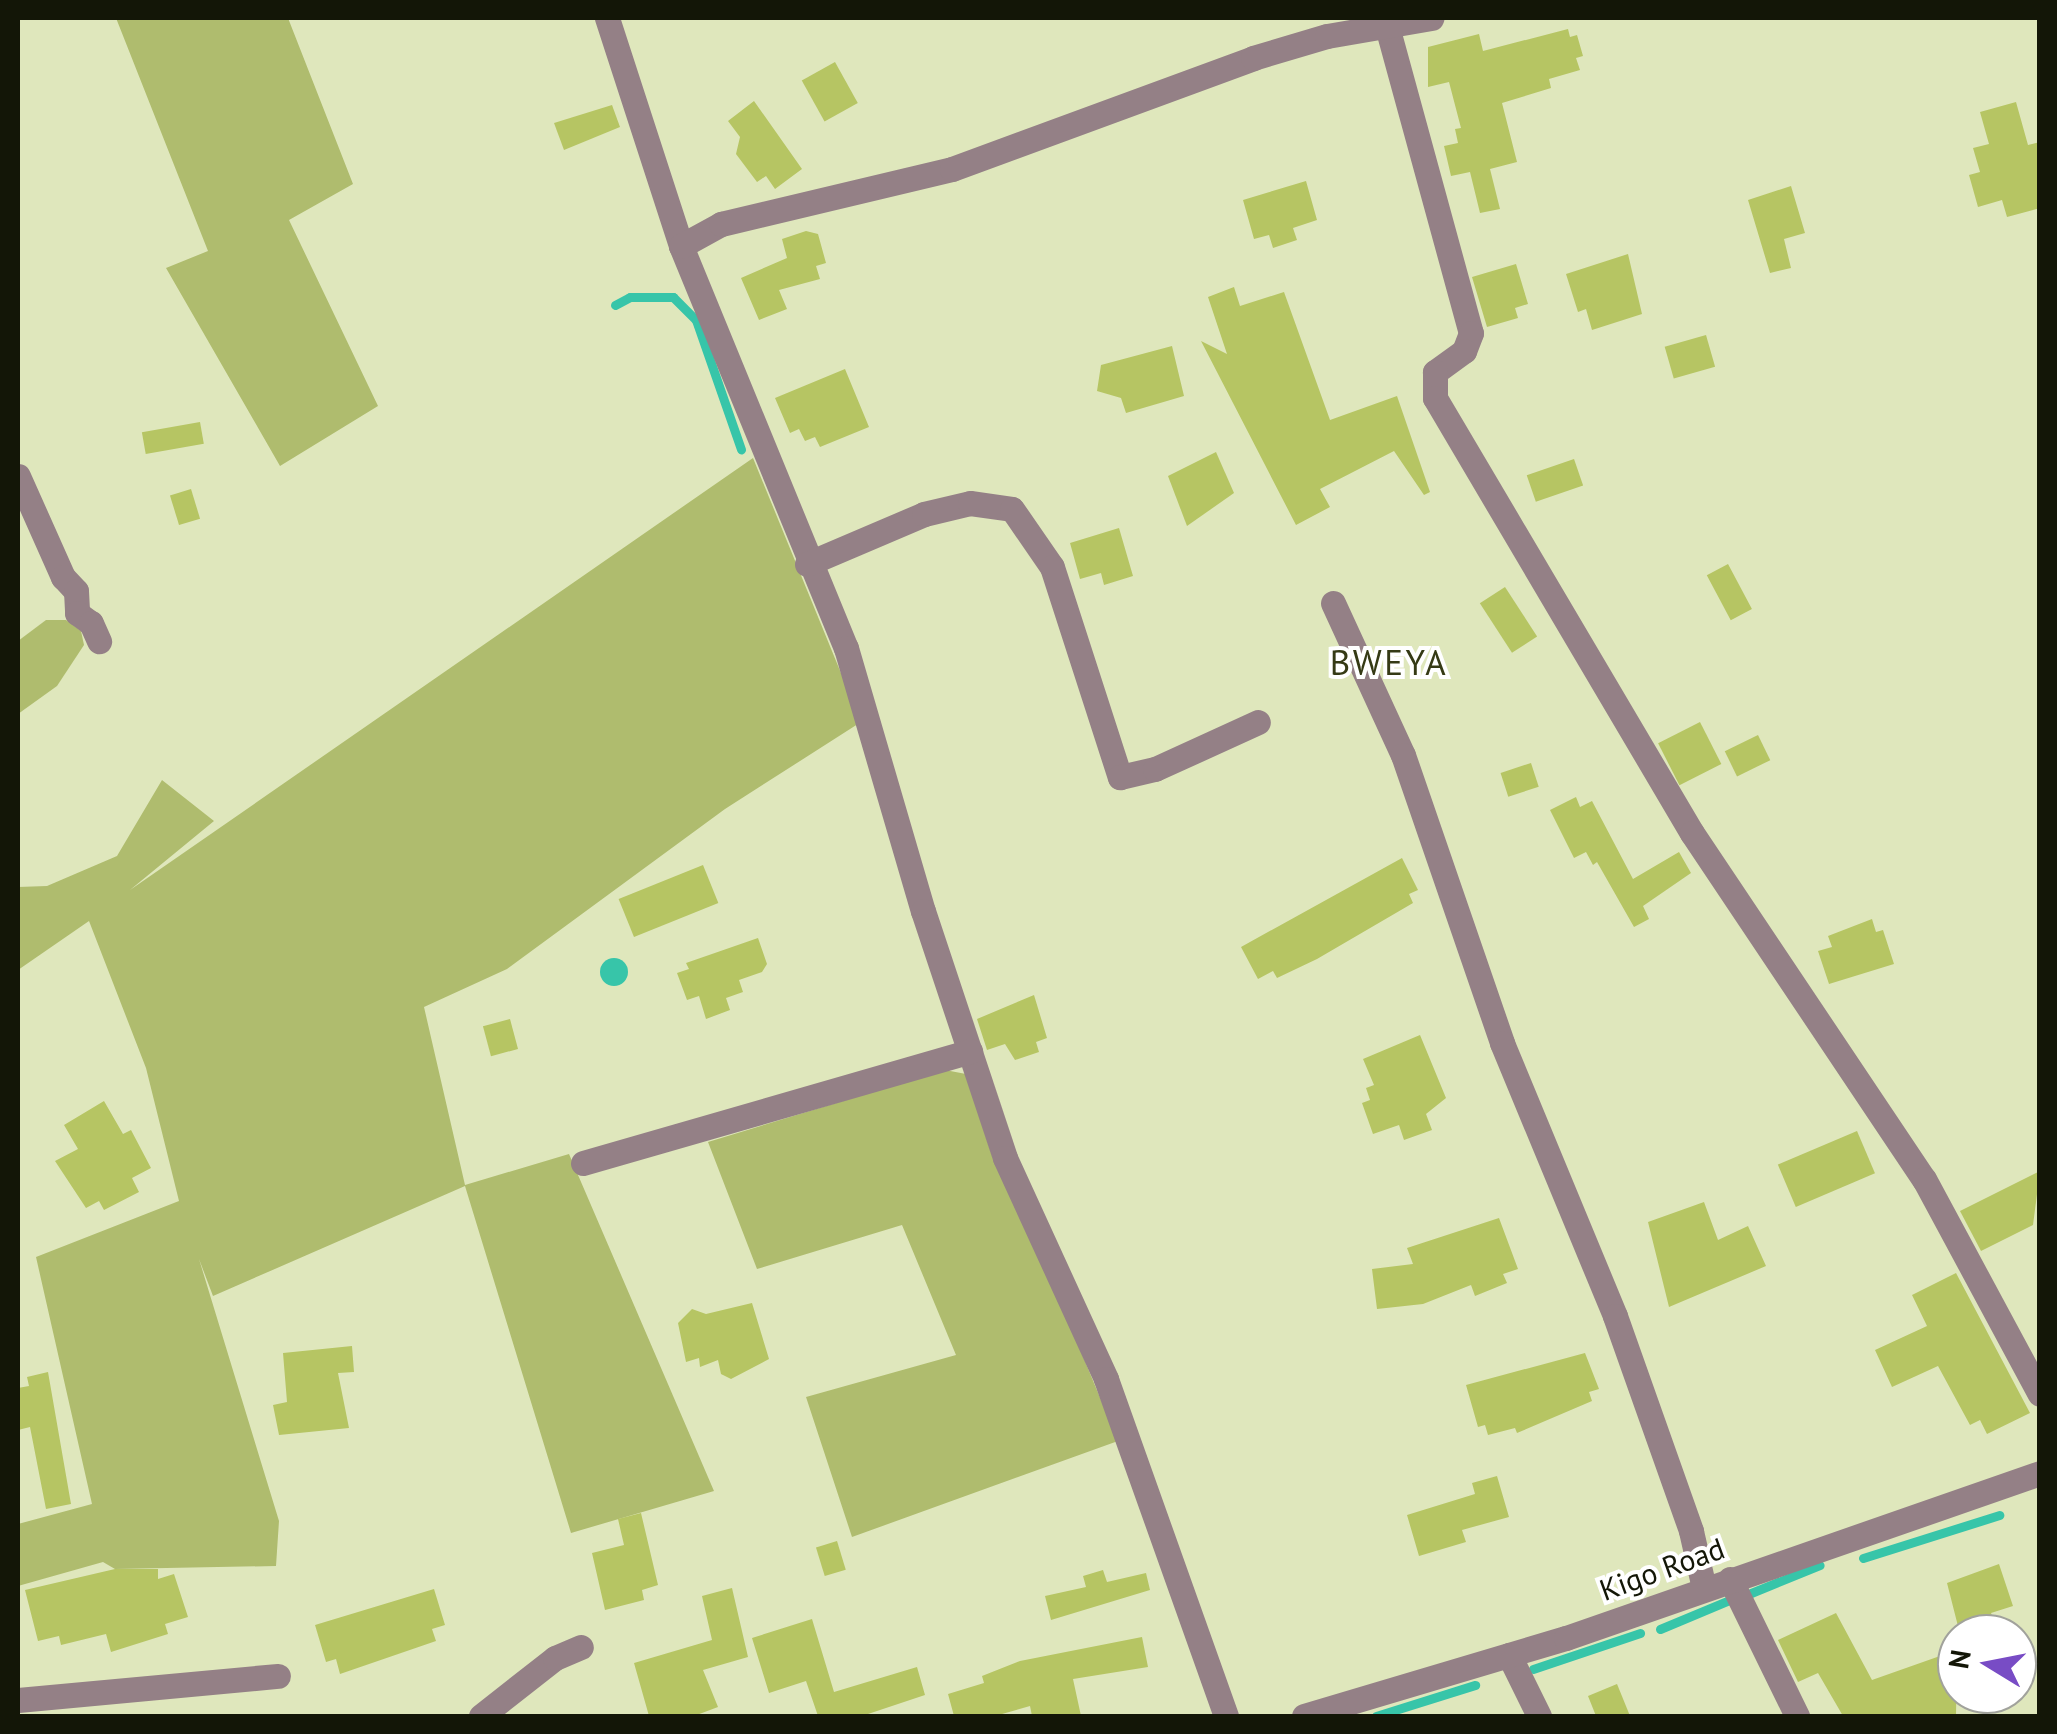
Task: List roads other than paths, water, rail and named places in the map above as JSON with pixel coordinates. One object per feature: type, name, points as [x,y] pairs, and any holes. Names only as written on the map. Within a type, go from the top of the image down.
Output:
[{"type":"street","points":[[606,18],[681,246],[807,564],[846,648],[1006,1158],[1106,1379],[1226,1716]]},
{"type":"street","points":[[681,246],[722,224],[934,175],[1308,42],[1388,30],[1430,18]]},
{"type":"street","points":[[1388,30],[1471,333],[1464,351],[1435,372],[1434,398],[1692,833],[1924,1179],[2040,1394]]},
{"type":"street","points":[[18,476],[63,577],[76,591],[77,613],[91,623],[99,642]]},
{"type":"street","points":[[807,564],[924,514],[970,503],[1012,509],[1052,567],[1120,777],[1155,769],[1258,722]]},
{"type":"street","points":[[1332,603],[1403,755],[1502,1042],[1615,1316],[1692,1531],[1704,1588]]},
{"type":"street","points":[[583,1163],[970,1051]]},
{"type":"street","name":"Kigo Road","points":[[1304,1716],[1509,1655],[2040,1473]]},
{"type":"street","points":[[1730,1579],[1797,1716]]},
{"type":"street","points":[[482,1716],[555,1658],[582,1647]]},
{"type":"street","points":[[1509,1655],[1539,1716]]},
{"type":"street","points":[[18,1700],[278,1676]]},
{"type":"water","points":[[614,958],[624,962],[628,972],[624,982],[614,986],[604,982],[600,972],[604,962]]},
{"type":"waterway","points":[[615,305],[630,297],[673,297],[696,320],[741,449]]},
{"type":"waterway","points":[[1863,1558],[1999,1515]]},
{"type":"waterway","points":[[1751,1593],[1820,1565]]},
{"type":"waterway","points":[[1660,1629],[1727,1601]]},
{"type":"waterway","points":[[1533,1669],[1640,1633]]},
{"type":"waterway","points":[[1376,1716],[1475,1685]]},
{"type":"district","name":"BWEYA","points":[[1389,662]]}]
